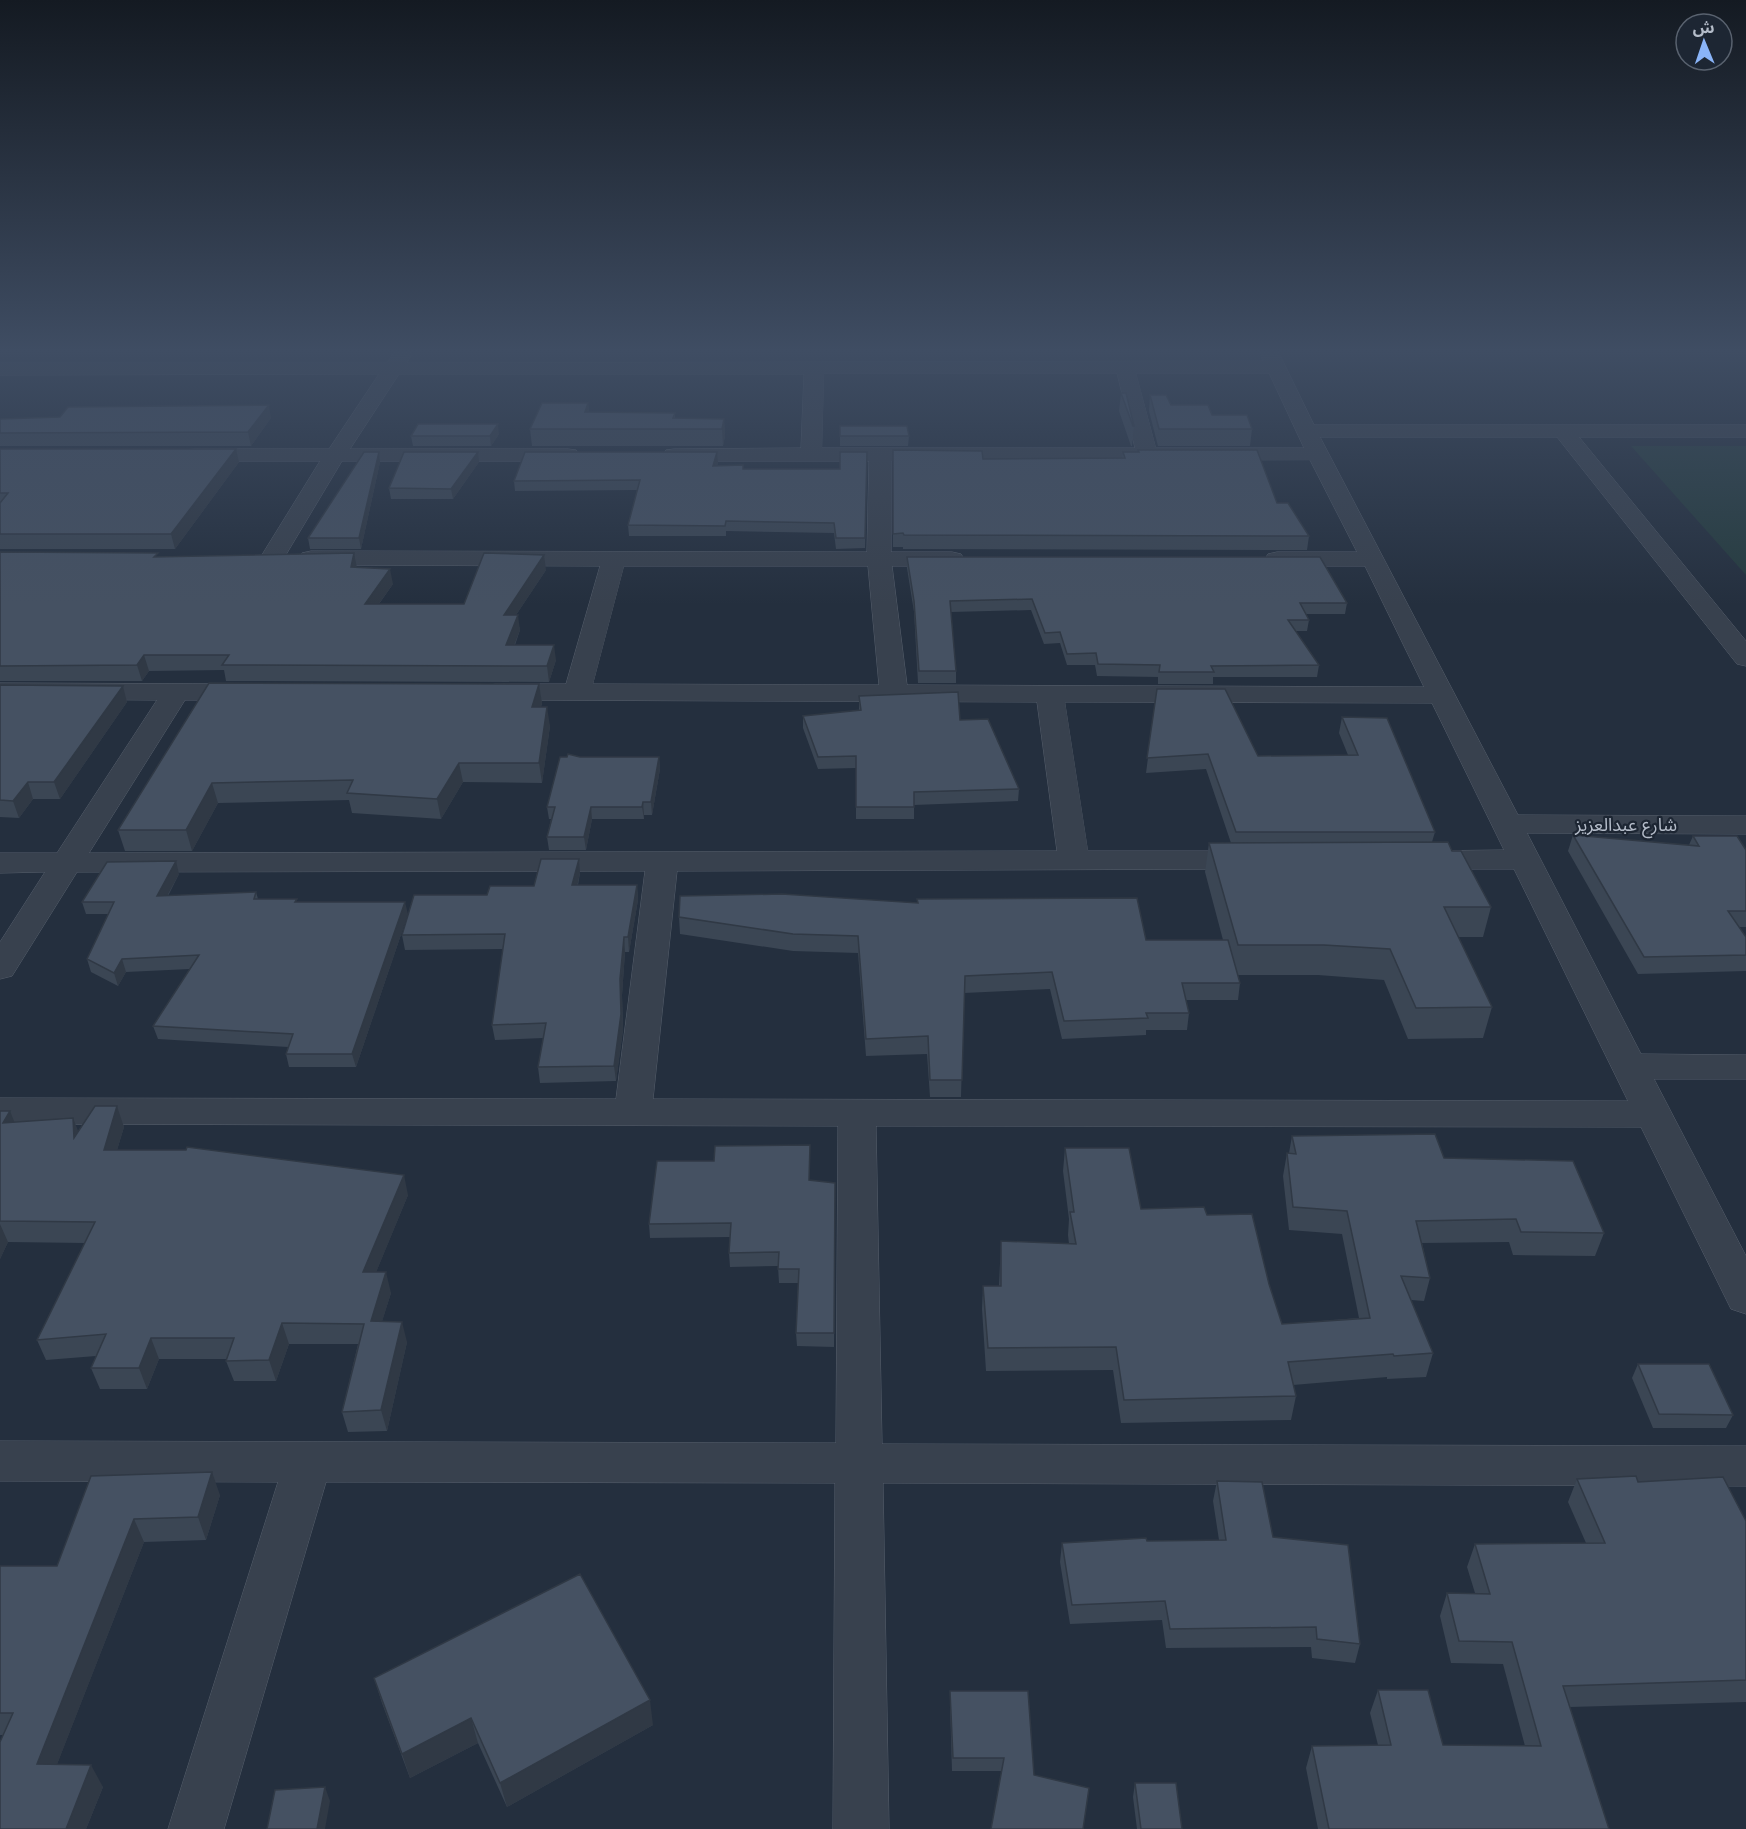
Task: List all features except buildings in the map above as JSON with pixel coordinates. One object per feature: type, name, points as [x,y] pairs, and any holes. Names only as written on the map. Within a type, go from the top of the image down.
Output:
[{"type":"street","points":[[348,434],[261,558],[973,559]]},
{"type":"street","points":[[811,455],[812,434]]},
{"type":"street","points":[[1142,434],[1147,455]]},
{"type":"street","points":[[1309,434],[1340,502],[1373,559],[1746,1297]]},
{"type":"street","points":[[656,455],[1147,455],[1313,442],[1487,434]]},
{"type":"street","points":[[1566,434],[1744,655]]},
{"type":"street","points":[[179,454],[585,455]]},
{"type":"street","points":[[880,454],[879,558],[894,693]]},
{"type":"street","points":[[577,693],[614,558]]},
{"type":"street","points":[[1255,559],[1373,559]]},
{"type":"street","points":[[0,691],[271,692]]},
{"type":"street","points":[[0,968],[176,692]]},
{"type":"street","points":[[471,692],[1441,695]]},
{"type":"street","points":[[1050,695],[1074,860]]},
{"type":"street","name":"شارع عبدالعزيز","points":[[1507,824],[1746,825]]},
{"type":"street","points":[[1394,860],[1524,859]]},
{"type":"street","points":[[0,863],[1275,860]]},
{"type":"street","points":[[633,1112],[662,862]]},
{"type":"street","points":[[1629,1066],[1746,1067]]},
{"type":"street","points":[[0,1111],[1653,1114]]},
{"type":"street","points":[[857,1113],[861,1464],[861,1829]]},
{"type":"street","points":[[0,1461],[1746,1466]]},
{"type":"street","points":[[196,1829],[308,1462]]},
{"type":"green space","points":[[1631,446],[1746,446],[1746,575]]}]
